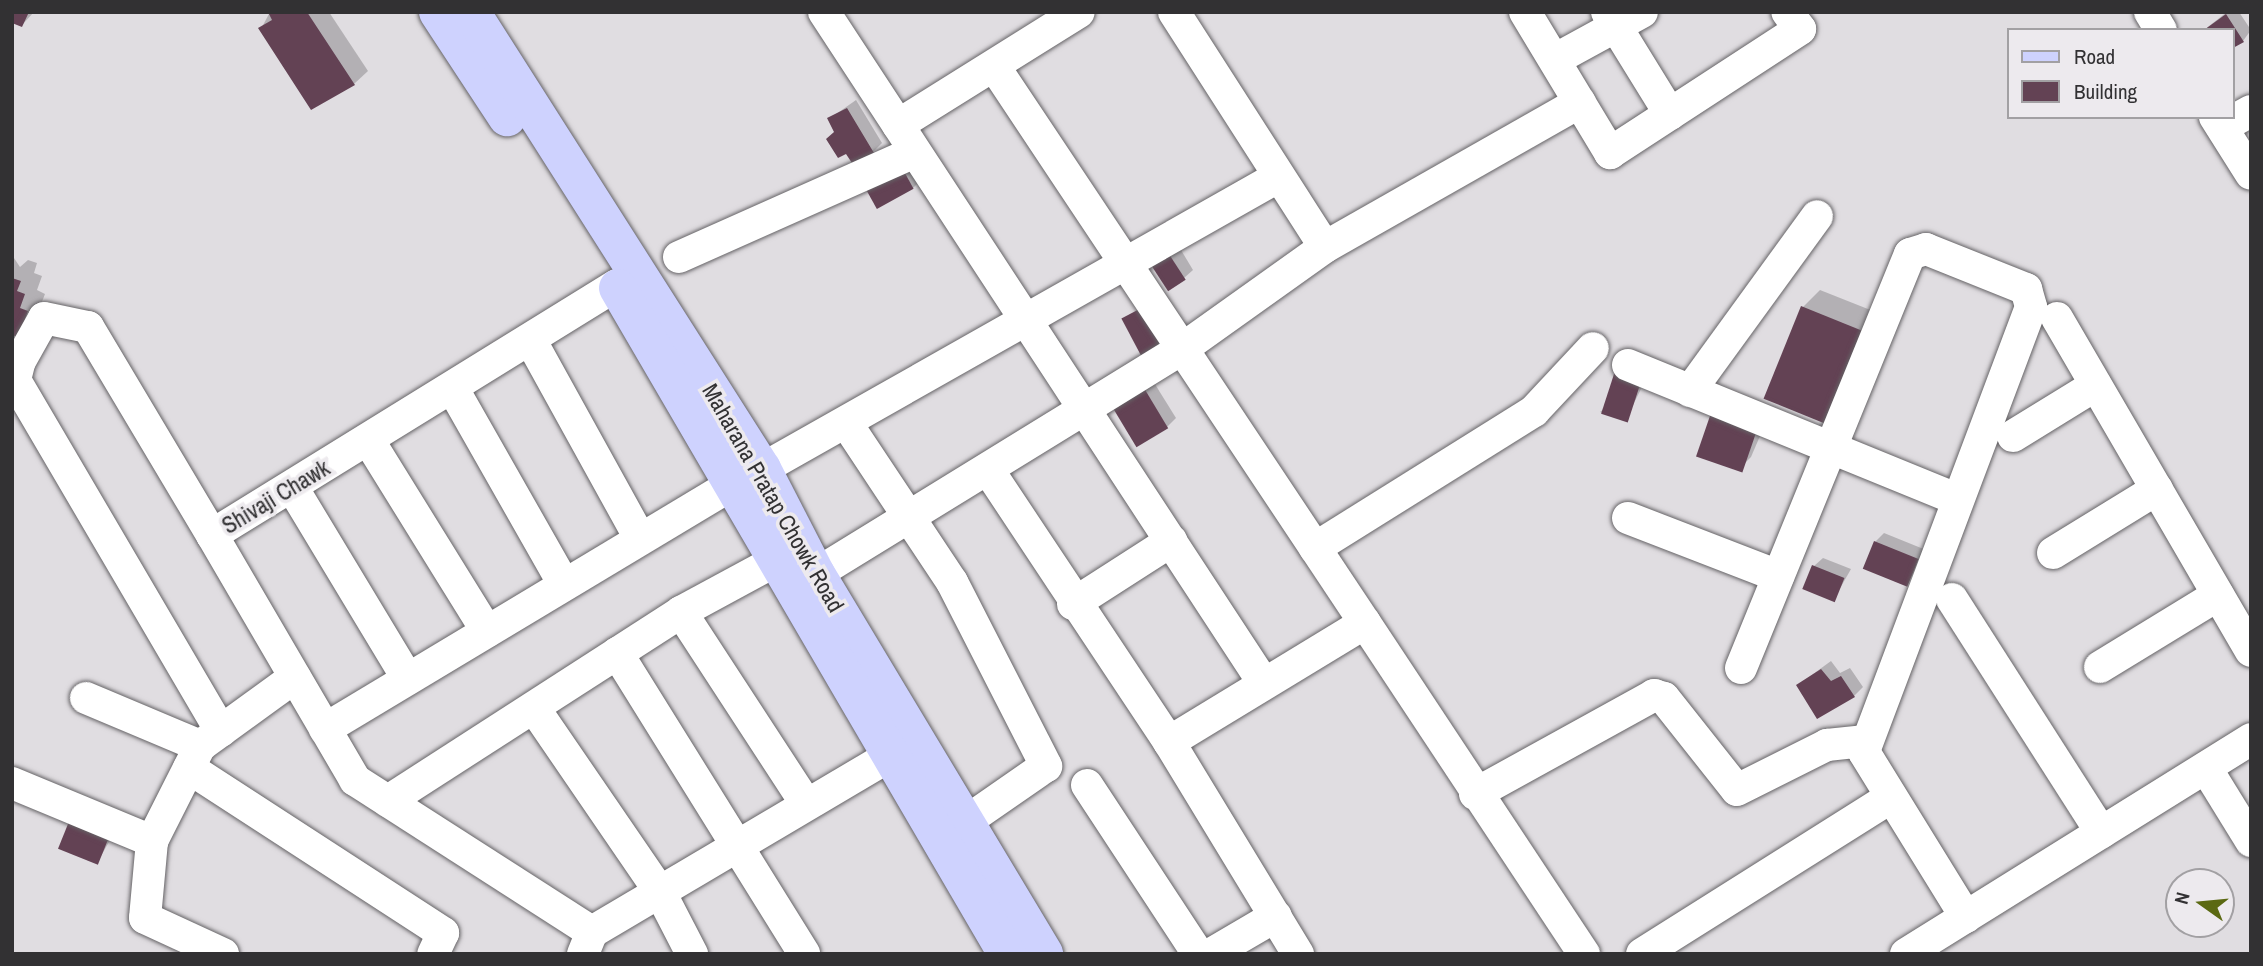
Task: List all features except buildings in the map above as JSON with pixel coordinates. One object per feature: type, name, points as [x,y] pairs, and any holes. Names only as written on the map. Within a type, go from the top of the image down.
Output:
[{"type":"main road","name":"Maharana Pratap Chowk Road","points":[[438,12],[616,285],[746,477],[816,574],[1007,954]]},
{"type":"main road","name":"Maharana Pratap Chowk Road","points":[[471,12],[746,477],[777,560],[903,748],[965,822],[1044,954]]},
{"type":"street","points":[[824,12],[1264,682]]},
{"type":"street","points":[[898,125],[994,66],[1044,21],[1079,12]]},
{"type":"street","points":[[1174,12],[1325,247]]},
{"type":"street","points":[[1525,12],[1610,153],[1800,29],[1787,12]]},
{"type":"street","points":[[2150,12],[2160,28]]},
{"type":"street","points":[[1556,60],[1622,17],[1670,114]]},
{"type":"street","points":[[994,66],[1365,622],[1475,794],[1584,954]]},
{"type":"street","points":[[816,574],[989,471],[1002,456],[1182,349],[1325,247],[1580,102]]},
{"type":"street","points":[[2218,122],[2251,174]]},
{"type":"street","points":[[679,257],[915,152]]},
{"type":"street","points":[[325,729],[639,537],[847,424],[1278,177]]},
{"type":"street","points":[[1690,391],[1817,216]]},
{"type":"street","points":[[1741,668],[1910,254],[1926,249],[2030,293],[2031,307],[1866,741],[1867,761],[1966,917]]},
{"type":"street","name":"Shivaji Chawk","points":[[14,386],[44,318],[88,327],[212,535],[531,341],[616,285]]},
{"type":"street","points":[[2057,318],[2251,652]]},
{"type":"street","points":[[531,341],[639,537]]},
{"type":"street","points":[[1315,548],[1534,411],[1593,348]]},
{"type":"street","points":[[1628,365],[1956,499]]},
{"type":"street","points":[[2012,436],[2096,385]]},
{"type":"street","points":[[14,386],[204,748]]},
{"type":"street","points":[[453,389],[564,584]]},
{"type":"street","points":[[847,424],[952,582],[1046,766],[965,822]]},
{"type":"street","points":[[369,441],[487,631]]},
{"type":"street","points":[[989,471],[1073,604],[1169,743],[1298,954]]},
{"type":"street","points":[[292,486],[408,679]]},
{"type":"street","points":[[2053,553],[2157,489]]},
{"type":"street","points":[[1628,518],[1779,576]]},
{"type":"street","points":[[212,535],[355,780],[588,943],[660,892],[903,748]]},
{"type":"street","points":[[1073,604],[1171,541]]},
{"type":"street","points":[[388,801],[681,612],[777,560]]},
{"type":"street","points":[[2100,667],[2218,595]]},
{"type":"street","points":[[1952,599],[2101,832]]},
{"type":"street","points":[[681,612],[806,804]]},
{"type":"street","points":[[1169,743],[1365,622]]},
{"type":"street","points":[[617,653],[804,954]]},
{"type":"street","points":[[223,954],[145,918],[152,841],[204,748],[295,677]]},
{"type":"street","points":[[1475,794],[1654,695],[1664,698],[1737,790],[1746,791],[1827,745],[1866,741]]},
{"type":"street","points":[[86,698],[204,748],[443,933],[433,954]]},
{"type":"street","points":[[534,708],[660,892],[692,954]]},
{"type":"street","points":[[1906,954],[2251,739]]},
{"type":"street","points":[[2206,768],[2251,841]]},
{"type":"street","points":[[12,783],[152,841]]},
{"type":"street","points":[[1087,785],[1198,954]]},
{"type":"street","points":[[1642,954],[1890,798]]},
{"type":"street","points":[[1211,954],[1276,916]]}]
